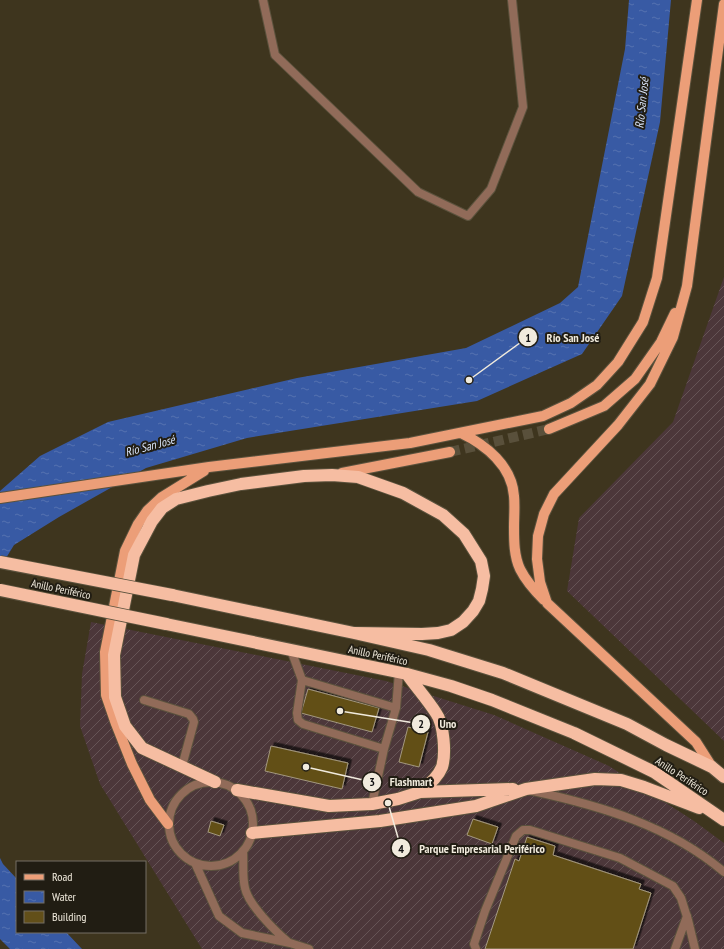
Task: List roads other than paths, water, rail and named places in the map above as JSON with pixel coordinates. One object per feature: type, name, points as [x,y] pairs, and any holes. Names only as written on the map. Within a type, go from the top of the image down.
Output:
[{"type":"highway","points":[[215,782],[142,748],[125,726],[115,697],[114,655],[134,555],[152,521],[162,508],[176,499],[208,490],[304,476],[332,475],[358,477],[403,493],[444,514],[464,534],[481,562],[484,576],[482,589],[479,601],[473,611],[463,622],[451,630],[438,633],[354,633]]},
{"type":"highway","name":"Anillo Periférico","points":[[0,562],[172,595],[429,650],[503,673],[627,724],[666,746],[720,771]]},
{"type":"highway","name":"Anillo Periférico","points":[[0,590],[403,673],[451,686],[492,700],[574,733],[654,772],[721,818]]},
{"type":"highway","points":[[403,673],[437,714],[443,728],[444,742],[442,766],[431,784],[420,792]]},
{"type":"highway","points":[[237,790],[329,806],[372,804],[398,799],[420,792],[526,789],[596,779],[621,780],[644,787],[721,818]]},
{"type":"highway","points":[[252,833],[380,821],[476,806],[526,789]]},
{"type":"main road","points":[[0,498],[209,468],[410,443],[543,416],[571,403],[597,385],[618,362],[643,322],[657,278],[697,0]]},
{"type":"main road","points":[[547,603],[540,582],[537,559],[538,536],[544,514],[554,494],[618,425],[650,384],[673,337],[687,286],[724,4]]},
{"type":"main road","points":[[549,430],[604,406],[634,379],[661,342],[687,286]]},
{"type":"main road","points":[[461,433],[476,440],[490,450],[501,463],[509,478],[514,494],[515,553],[520,569],[528,583],[547,603],[696,742],[720,771]]},
{"type":"main road","points":[[332,475],[450,452]]},
{"type":"main road","points":[[168,824],[150,800],[132,764],[116,724],[106,695],[105,652],[125,551],[138,524],[147,511],[162,498],[209,468]]},
{"type":"lane","points":[[263,0],[275,55],[418,192],[468,216],[491,189],[523,107],[512,0]]},
{"type":"lane","points":[[291,650],[302,680],[297,714],[298,720],[303,724],[384,749]]},
{"type":"lane","points":[[372,804],[384,749],[396,708],[403,673]]},
{"type":"lane","points":[[302,680],[396,708]]},
{"type":"lane","points":[[144,700],[189,714],[193,719],[194,722],[182,766]]},
{"type":"lane","points":[[215,782],[227,785],[237,790],[245,799],[251,810],[253,821],[252,833],[249,843],[233,860],[220,865],[206,866],[194,863],[184,856],[176,847],[170,836],[168,824],[170,810],[177,798],[188,788],[201,783],[215,782]]},
{"type":"lane","points":[[526,789],[572,799],[608,809],[635,819],[692,849],[724,872]]},
{"type":"lane","points":[[476,949],[474,944],[485,911],[516,836],[523,830],[530,830],[620,858],[673,886],[681,898],[695,949]]},
{"type":"lane","points":[[243,851],[245,889],[255,907],[275,931],[290,943]]},
{"type":"lane","points":[[194,863],[219,916],[242,933],[290,943],[309,949]]},
{"type":"lane","points":[[675,949],[687,916]]},
{"type":"water","points":[[629,0],[671,0],[660,122],[622,296],[582,354],[477,401],[247,438],[146,468],[59,517],[14,545],[0,568],[0,491],[40,456],[108,422],[297,378],[466,348],[560,303],[578,287],[625,49]]},
{"type":"water","points":[[0,858],[3,864],[16,878],[16,933],[67,933],[82,949],[10,949],[0,939]]},
{"type":"tunnel","points":[[450,452],[549,429]]},
{"type":"place","name":"Río San José","points":[[469,380]]},
{"type":"place","name":"Uno","points":[[340,711]]},
{"type":"place","name":"Flashmart","points":[[306,767]]},
{"type":"place","name":"Parque Empresarial Periférico","points":[[388,803]]}]
